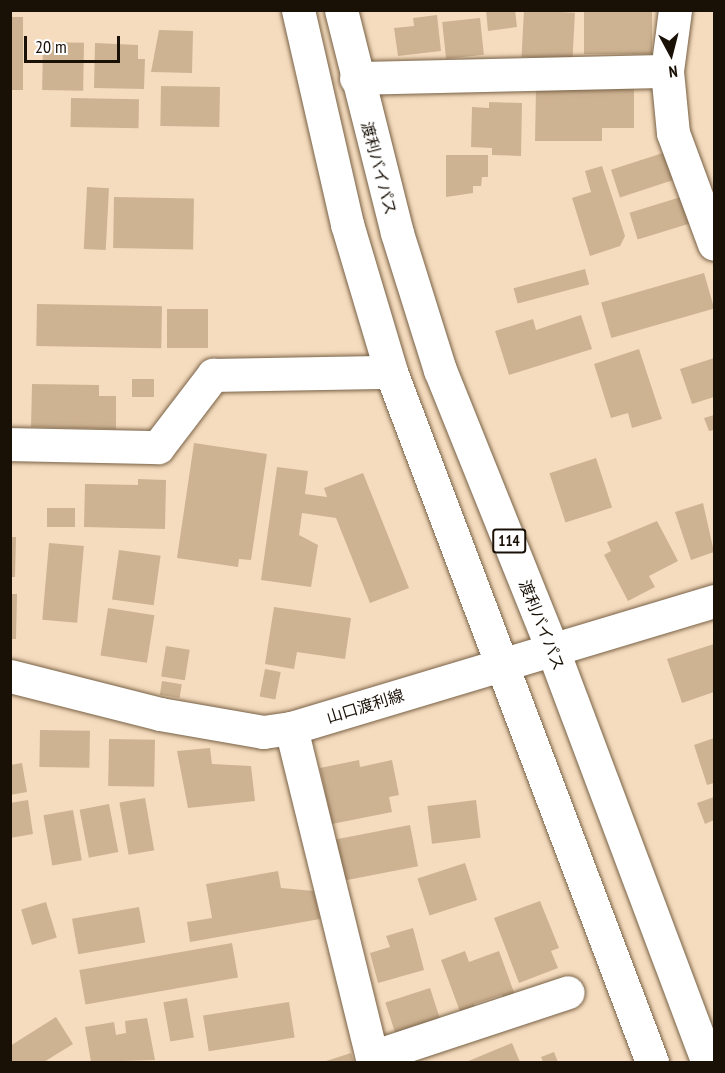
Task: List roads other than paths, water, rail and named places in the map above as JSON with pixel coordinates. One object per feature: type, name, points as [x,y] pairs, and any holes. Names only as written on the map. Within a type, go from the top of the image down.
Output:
[{"type":"main road","points":[[298,10],[347,224],[391,372],[504,662],[652,1062]]},
{"type":"main road","name":"渡利バイパス","points":[[340,10],[356,78],[440,370],[552,648],[708,1062]]},
{"type":"main road","points":[[675,10],[667,71],[673,133],[714,244]]},
{"type":"main road","points":[[356,78],[667,71]]},
{"type":"main road","points":[[10,444],[158,447],[213,375],[391,372]]},
{"type":"main road","name":"山口渡利線","points":[[10,676],[230,728],[291,728],[504,662],[714,601]]},
{"type":"main road","points":[[291,728],[373,1060],[568,992]]}]
